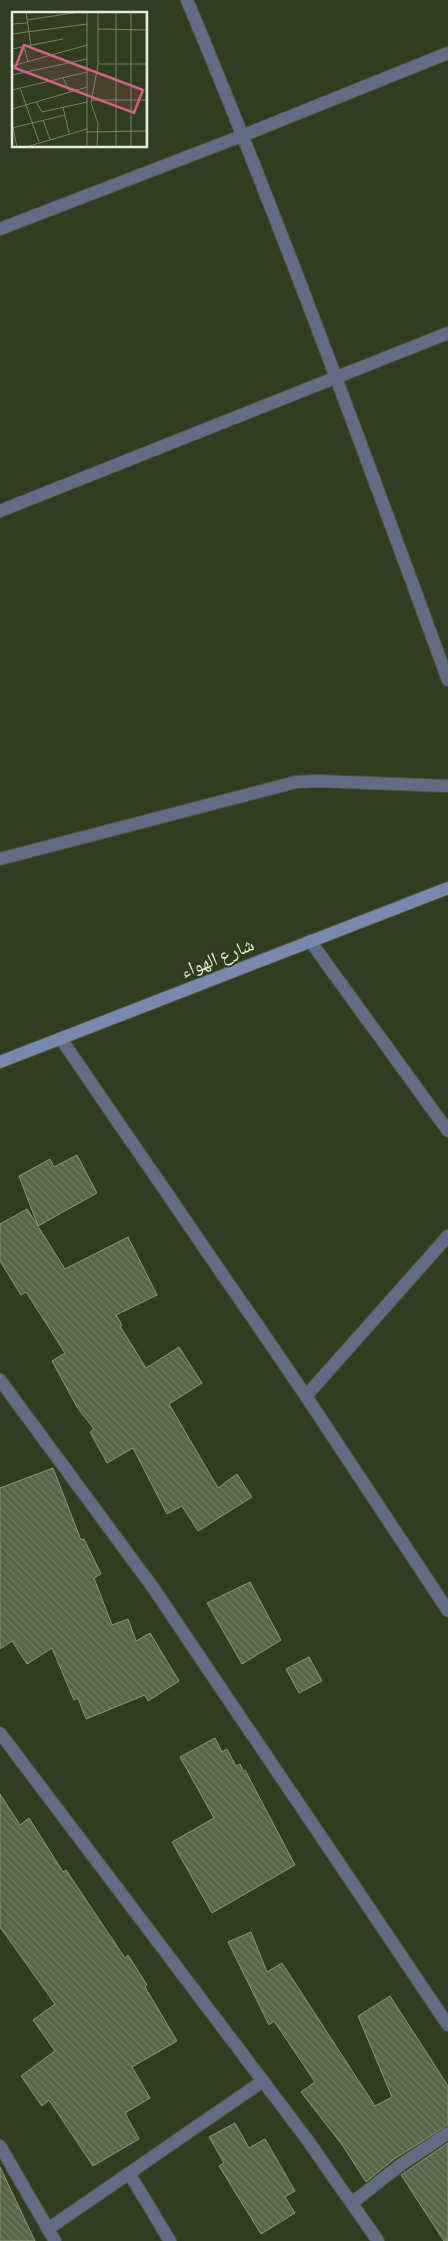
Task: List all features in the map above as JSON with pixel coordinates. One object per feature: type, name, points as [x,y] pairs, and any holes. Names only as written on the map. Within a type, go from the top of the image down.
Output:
[{"type":"street","points":[[187,0],[244,135],[448,680]]},
{"type":"street","points":[[0,229],[244,135],[448,53]]},
{"type":"street","points":[[0,511],[448,333]]},
{"type":"street","points":[[0,859],[296,782],[448,786]]},
{"type":"street","name":"شارع الهواء","points":[[0,1062],[448,888]]},
{"type":"street","points":[[310,941],[448,1131]]},
{"type":"street","points":[[60,1039],[306,1396],[448,1611]]},
{"type":"street","points":[[306,1396],[448,1236]]},
{"type":"street","points":[[0,1380],[154,1589],[448,2024]]},
{"type":"street","points":[[0,1733],[263,2081],[378,2241]]},
{"type":"street","points":[[48,2229],[263,2081]]},
{"type":"street","points":[[352,2203],[400,2166],[448,2133]]},
{"type":"street","points":[[0,2146],[55,2241]]},
{"type":"street","points":[[129,2173],[170,2241]]},
{"type":"building","points":[[77,1155],[97,1193],[38,1226],[19,1176],[50,1159],[54,1167]]},
{"type":"building","points":[[27,1209],[65,1269],[128,1237],[157,1295],[116,1315],[122,1325],[120,1326],[146,1368],[179,1347],[202,1383],[169,1404],[218,1488],[237,1474],[252,1497],[198,1531],[182,1506],[167,1514],[133,1448],[107,1463],[90,1432],[94,1429],[77,1407],[52,1361],[65,1353],[26,1292],[21,1295],[0,1261],[0,1224]]},
{"type":"building","points":[[53,1468],[81,1540],[84,1539],[101,1574],[94,1578],[112,1625],[128,1619],[136,1641],[150,1633],[179,1681],[148,1701],[145,1695],[86,1719],[78,1698],[74,1700],[52,1648],[27,1664],[12,1641],[0,1649],[0,1488]]},
{"type":"building","points":[[250,1582],[281,1640],[242,1664],[207,1603]]},
{"type":"building","points":[[309,1657],[322,1681],[299,1693],[286,1669]]},
{"type":"building","points":[[215,1738],[222,1752],[227,1749],[236,1766],[240,1764],[243,1771],[245,1770],[295,1865],[212,1913],[172,1842],[214,1818],[180,1757]]},
{"type":"building","points":[[0,1794],[20,1825],[29,1818],[63,1872],[66,1870],[125,1958],[128,1955],[147,1985],[145,1987],[177,2041],[132,2067],[150,2098],[125,2113],[139,2139],[93,2166],[49,2100],[42,2106],[21,2076],[55,2051],[33,2020],[55,2004],[0,1927]]},
{"type":"building","points":[[251,1932],[267,1972],[282,1963],[375,2106],[392,2097],[358,2016],[390,1996],[448,2086],[448,2125],[394,2159],[366,2182],[343,2146],[301,2092],[315,2082],[274,2021],[269,2025],[228,1942]]},
{"type":"building","points":[[235,2123],[249,2148],[265,2139],[295,2191],[285,2197],[295,2213],[261,2234],[219,2166],[224,2163],[209,2137]]},
{"type":"building","points":[[448,2143],[448,2241],[444,2241],[401,2175]]},
{"type":"building","points":[[0,2167],[35,2241],[0,2241]]}]
